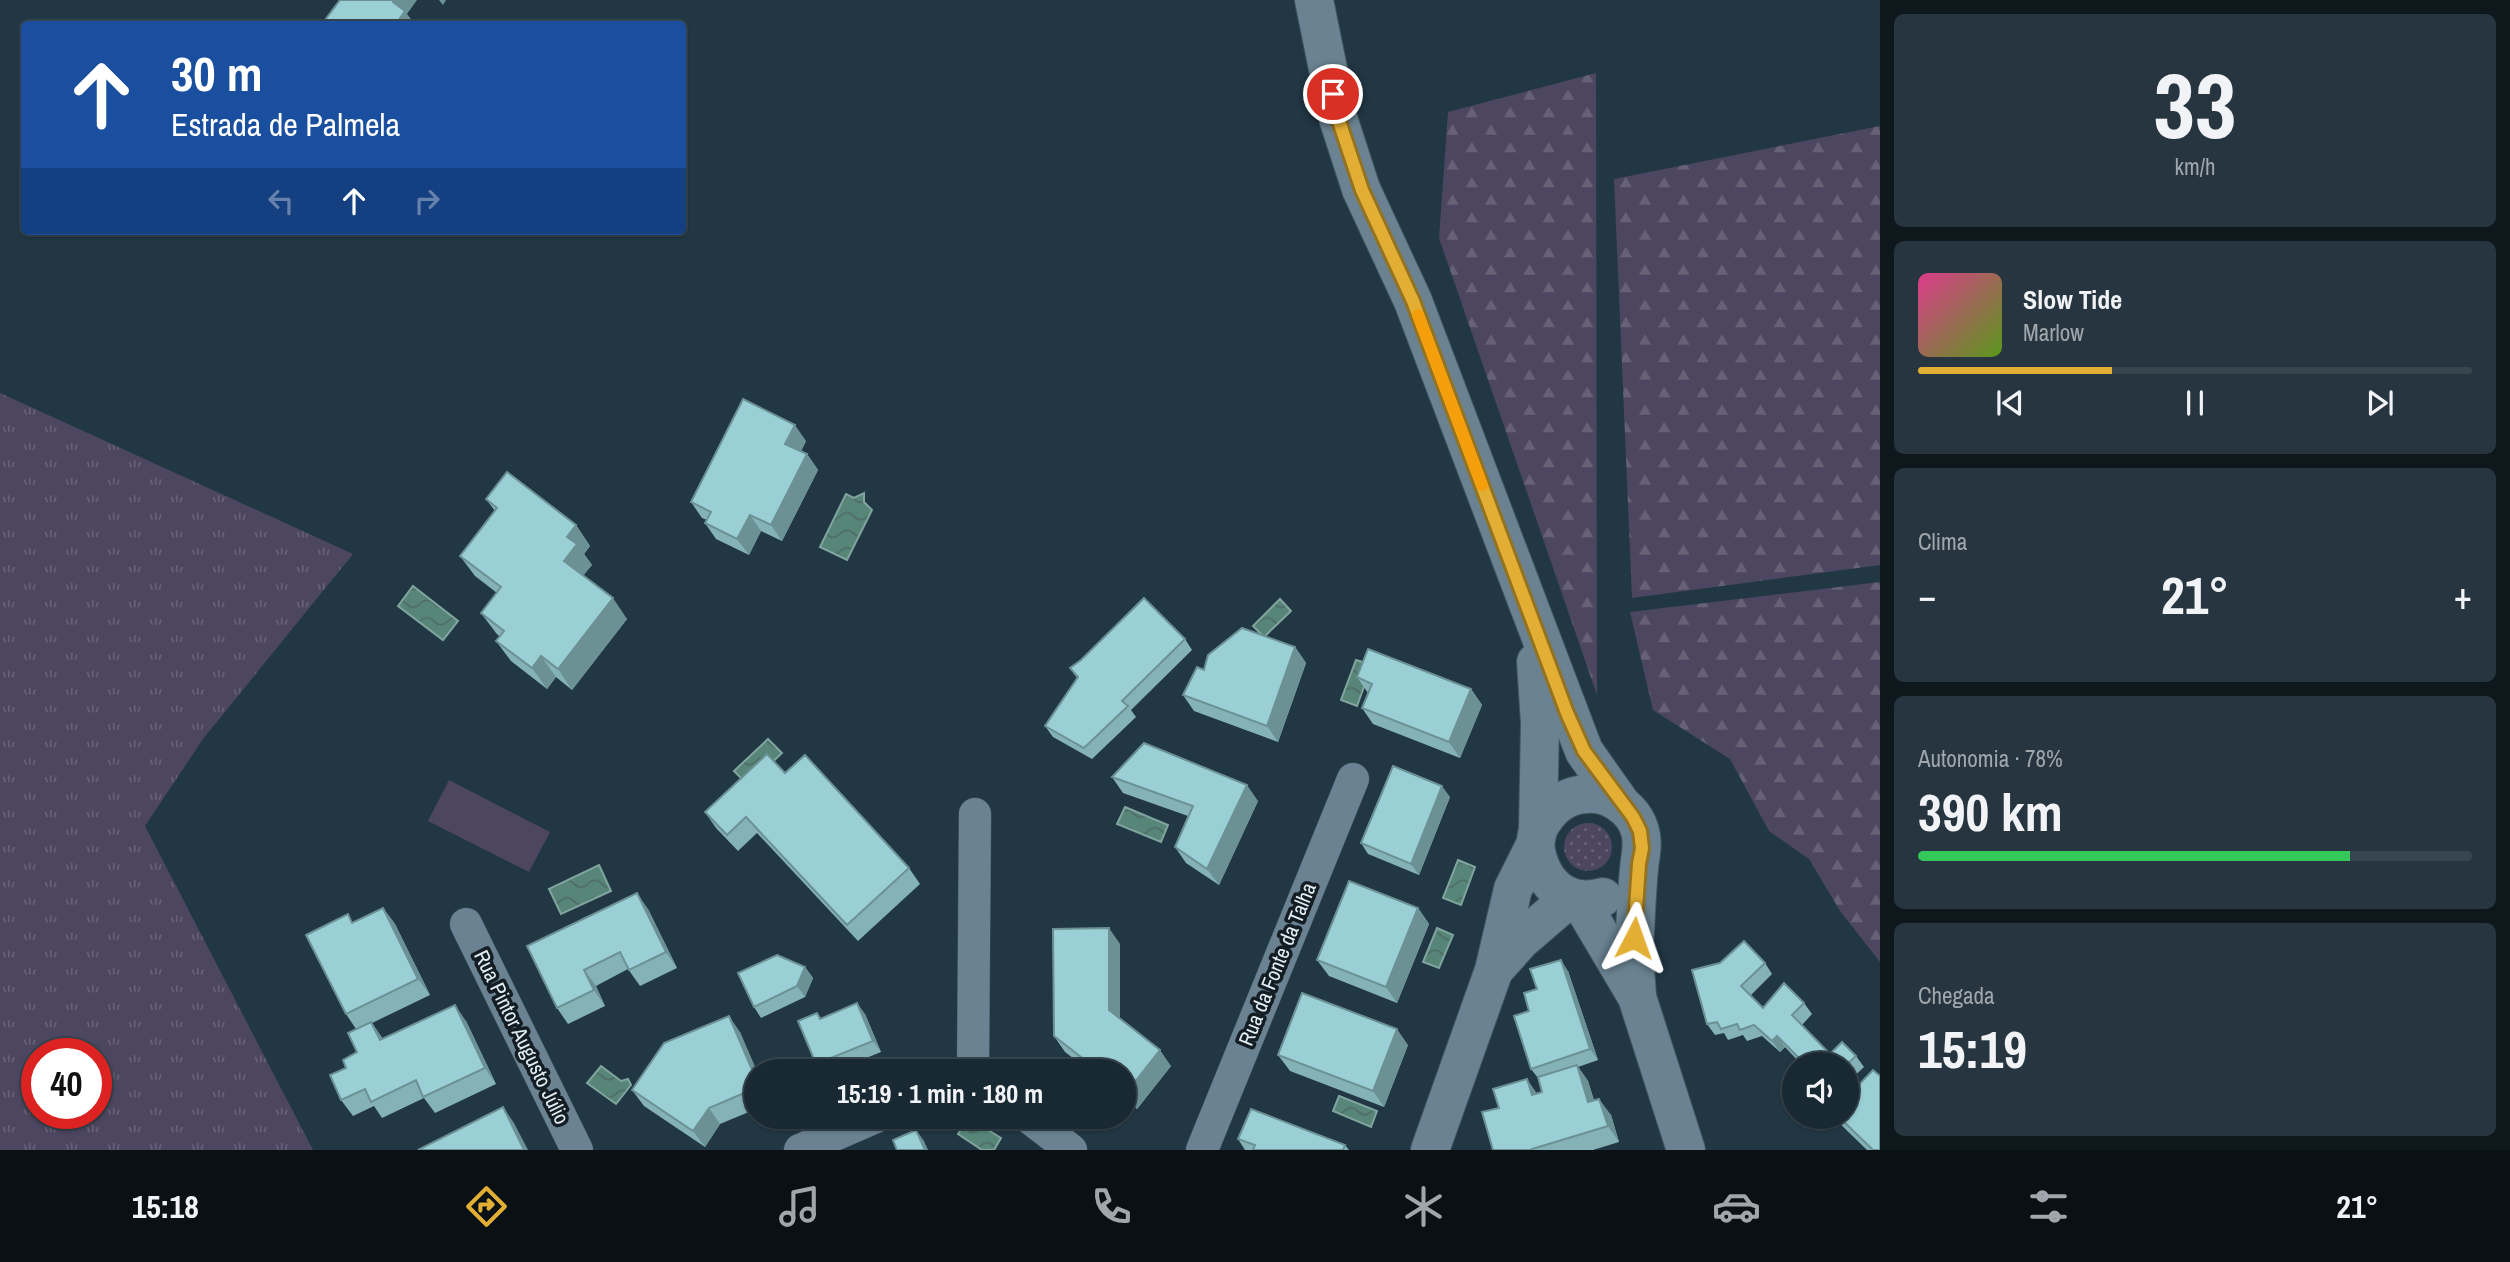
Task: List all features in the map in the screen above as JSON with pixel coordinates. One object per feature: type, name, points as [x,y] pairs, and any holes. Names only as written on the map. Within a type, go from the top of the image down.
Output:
[{"type":"street","points":[[1314,0],[1338,118],[1362,190],[1413,301],[1584,751],[1633,817],[1640,831],[1642,848],[1634,938],[1637,998]]},
{"type":"street","points":[[1534,625],[1540,723],[1537,862],[1544,877],[1556,889],[1575,898],[1594,900],[1622,888],[1633,877],[1639,864]]},
{"type":"street","name":"Rua da Fonte da Talha","points":[[1202,1150],[1353,779]]},
{"type":"street","points":[[1430,1150],[1494,970],[1513,889],[1546,814],[1558,802],[1574,795],[1591,793],[1608,797],[1622,805]]},
{"type":"street","points":[[973,1059],[975,814]]},
{"type":"street","points":[[1494,970],[1521,940],[1575,898]]},
{"type":"street","points":[[1575,898],[1637,998],[1686,1150]]},
{"type":"street","name":"Rua Pintor Augusto Júlio","points":[[466,924],[578,1150]]},
{"type":"street","points":[[800,1150],[848,1129]]},
{"type":"street","points":[[1044,1129],[1071,1150]]},
{"type":"green space","points":[[1596,73],[1597,695],[1439,238],[1448,112]]},
{"type":"green space","points":[[1880,126],[1880,565],[1632,598],[1614,179]]},
{"type":"green space","points":[[0,393],[353,554],[203,739],[145,826],[313,1150],[0,1150]]},
{"type":"green space","points":[[1880,582],[1880,962],[1840,911],[1809,859],[1769,831],[1730,759],[1653,710],[1630,612]]},
{"type":"green space","points":[[449,780],[550,832],[529,872],[428,821]]},
{"type":"green space","points":[[1588,823],[1605,830],[1612,847],[1605,864],[1588,871],[1571,864],[1564,847],[1571,830]]},
{"type":"water","points":[[864,493],[864,502],[872,510],[847,560],[820,547],[846,494],[854,498]]},
{"type":"water","points":[[413,586],[458,621],[443,640],[398,606]]},
{"type":"water","points":[[1280,599],[1291,611],[1264,637],[1253,626]]},
{"type":"water","points":[[1356,660],[1372,665],[1357,706],[1341,700]]},
{"type":"water","points":[[768,739],[782,753],[748,785],[734,771]]},
{"type":"water","points":[[1125,807],[1168,825],[1161,842],[1117,824]]},
{"type":"water","points":[[1458,860],[1475,867],[1461,905],[1443,898]]},
{"type":"water","points":[[599,865],[611,891],[561,914],[549,889]]},
{"type":"water","points":[[1437,928],[1453,935],[1439,968],[1423,962]]},
{"type":"water","points":[[601,1066],[621,1081],[628,1079],[631,1085],[616,1104],[587,1083]]},
{"type":"water","points":[[1339,1096],[1377,1111],[1371,1127],[1333,1111]]},
{"type":"water","points":[[961,1129],[987,1129],[1001,1138],[994,1150],[982,1150],[958,1134]]},
{"type":"building","points":[[340,0],[394,0],[393,2],[405,11],[398,21],[324,21]]},
{"type":"building","points":[[743,399],[795,425],[785,444],[807,454],[771,525],[750,515],[737,539],[705,523],[711,512],[691,502]]},
{"type":"building","points":[[507,472],[576,525],[567,537],[577,544],[564,561],[613,598],[558,669],[541,656],[532,668],[496,641],[504,631],[481,613],[501,587],[460,556],[497,508],[486,499]]},
{"type":"building","points":[[1144,598],[1185,639],[1122,701],[1128,706],[1084,748],[1045,726],[1078,677],[1070,668]]},
{"type":"building","points":[[1242,628],[1295,647],[1267,726],[1183,695],[1197,667],[1204,670],[1208,655]]},
{"type":"building","points":[[1368,649],[1471,689],[1449,742],[1362,708],[1372,684],[1357,677]]},
{"type":"building","points":[[1144,743],[1247,785],[1207,869],[1175,847],[1193,806],[1112,777]]},
{"type":"building","points":[[767,754],[785,773],[805,755],[909,868],[847,925],[746,817],[727,835],[705,812]]},
{"type":"building","points":[[1393,766],[1442,786],[1411,864],[1361,843]]},
{"type":"building","points":[[1349,881],[1418,908],[1386,987],[1317,960]]},
{"type":"building","points":[[637,893],[666,952],[629,970],[620,952],[584,970],[594,990],[557,1008],[527,946]]},
{"type":"building","points":[[383,908],[418,979],[346,1014],[306,935],[348,914],[352,923]]},
{"type":"building","points":[[1109,928],[1109,1010],[1160,1050],[1136,1080],[1136,1059],[1084,1059],[1054,1036],[1053,929]]},
{"type":"building","points":[[1744,941],[1765,963],[1741,986],[1763,1008],[1784,983],[1804,1003],[1792,1015],[1828,1052],[1793,1052],[1777,1036],[1772,1041],[1754,1025],[1740,1030],[1737,1024],[1721,1029],[1717,1022],[1707,1024],[1692,970],[1720,963]]},
{"type":"building","points":[[777,955],[805,967],[797,986],[754,1007],[738,973]]},
{"type":"building","points":[[1561,960],[1590,1049],[1531,1069],[1514,1016],[1529,1011],[1524,993],[1537,989],[1530,969]]},
{"type":"building","points":[[1302,993],[1397,1029],[1373,1091],[1278,1055]]},
{"type":"building","points":[[857,1003],[873,1041],[828,1059],[814,1059],[798,1021],[817,1013],[820,1019]]},
{"type":"building","points":[[455,1005],[485,1068],[423,1097],[416,1080],[371,1102],[365,1089],[341,1100],[330,1075],[346,1068],[343,1060],[357,1052],[348,1033],[371,1022],[380,1040]]},
{"type":"building","points":[[729,1016],[747,1059],[744,1059],[744,1093],[709,1108],[693,1131],[632,1090],[664,1043]]},
{"type":"building","points":[[1842,1042],[1852,1052],[1832,1052]]},
{"type":"building","points":[[1577,1065],[1588,1102],[1599,1099],[1608,1126],[1532,1150],[1493,1150],[1482,1112],[1499,1108],[1493,1089],[1527,1079],[1532,1095],[1542,1092],[1538,1077]]},
{"type":"building","points":[[1873,1070],[1880,1076],[1880,1150],[1873,1150],[1851,1129],[1859,1129],[1859,1085]]},
{"type":"building","points":[[503,1107],[524,1150],[418,1150]]},
{"type":"building","points":[[1251,1109],[1345,1145],[1343,1150],[1253,1150],[1255,1145],[1238,1139]]},
{"type":"building","points":[[916,1130],[925,1150],[897,1150],[893,1140]]},
{"type":"slow traffic","points":[[1418,315],[1482,485]]},
{"type":"route","points":[[1333,94],[1338,118],[1362,190],[1413,301],[1567,713],[1584,751],[1633,817],[1640,831],[1642,848],[1634,938]]}]
